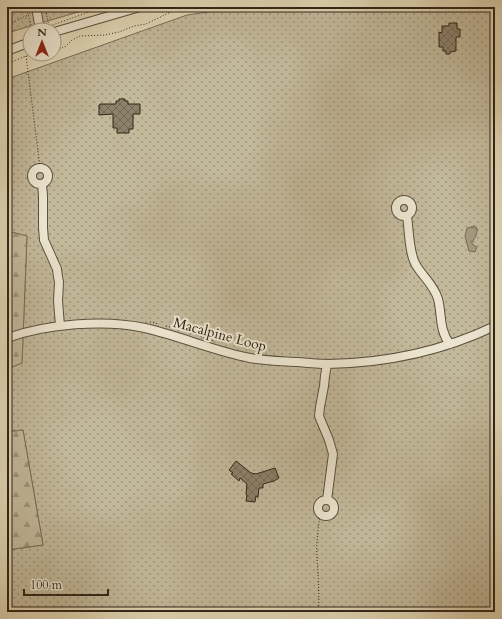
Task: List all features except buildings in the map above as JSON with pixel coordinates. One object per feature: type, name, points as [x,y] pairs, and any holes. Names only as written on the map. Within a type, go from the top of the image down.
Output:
[{"type":"street","points":[[36,7],[37,22]]},
{"type":"street","points":[[62,26],[140,7]]},
{"type":"street","points":[[7,51],[22,45]]},
{"type":"street","points":[[40,167],[46,169],[48,175],[46,182],[42,184],[34,182],[31,176],[34,170],[40,167]]},
{"type":"street","points":[[42,184],[44,240],[57,269],[59,282],[58,301],[60,326]]},
{"type":"street","points":[[407,216],[412,257],[416,265],[434,288],[438,299],[442,329],[450,344]]},
{"type":"street","name":"Macalpine Loop","points":[[7,338],[42,328],[79,324],[114,324],[143,328],[171,335],[214,349],[249,358],[271,361],[327,364],[362,362],[420,353],[450,344],[495,326]]},
{"type":"street","points":[[327,364],[319,416],[333,454],[327,500]]},
{"type":"street","points":[[322,500],[331,502],[334,508],[331,515],[323,517],[320,515],[317,509],[319,503],[322,500]]},
{"type":"path","points":[[25,7],[32,22]]},
{"type":"path","points":[[45,7],[50,22]]},
{"type":"path","points":[[62,25],[103,7]]},
{"type":"path","points":[[62,48],[80,36],[105,35],[119,32],[134,26],[146,24],[177,9],[189,7]]},
{"type":"path","points":[[7,25],[28,14]]},
{"type":"path","points":[[7,64],[22,58]]},
{"type":"path","points":[[27,62],[40,167]]},
{"type":"path","points":[[146,321],[182,330],[215,341]]},
{"type":"path","points":[[318,612],[319,586],[317,535],[320,515]]},
{"type":"green space","points":[[7,7],[95,7],[44,22],[22,22],[22,29],[7,33]]},
{"type":"green space","points":[[242,7],[495,7],[495,612],[7,612],[7,550],[43,545],[23,430],[7,432],[7,369],[22,363],[27,236],[7,231],[7,79],[55,62],[62,62],[62,59],[187,15]]},
{"type":"green space","points":[[7,231],[27,236],[22,363],[7,369]]},
{"type":"green space","points":[[23,430],[43,545],[7,550],[7,432]]},
{"type":"water","points":[[475,226],[477,228],[477,233],[472,244],[477,247],[475,252],[469,251],[465,236],[467,228]]}]
